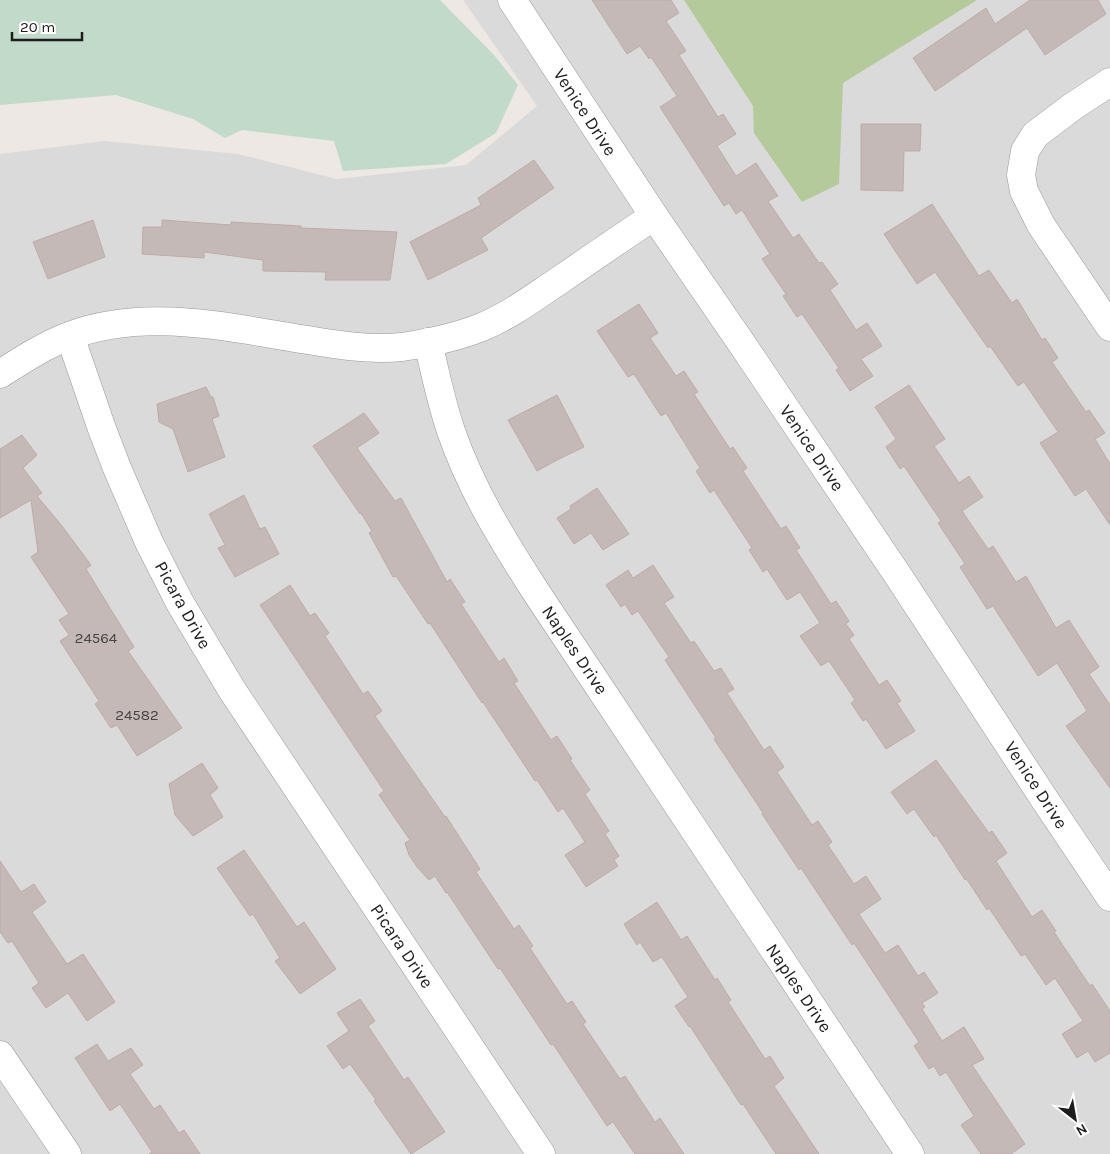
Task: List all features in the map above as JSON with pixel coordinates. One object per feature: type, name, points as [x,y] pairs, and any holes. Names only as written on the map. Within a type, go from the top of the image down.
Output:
[{"type":"street","name":"Venice Drive","points":[[512,0],[654,216],[894,568],[1110,897]]},
{"type":"street","points":[[1110,82],[1072,107],[1035,135],[1025,151],[1020,174],[1024,191],[1042,225],[1110,327]]},
{"type":"street","points":[[0,374],[46,347],[70,336],[103,326],[127,323],[183,322],[255,331],[344,346],[373,348],[402,346],[457,336],[484,326],[511,312],[654,216]]},
{"type":"street","name":"Picara Drive","points":[[70,336],[117,468],[149,542],[180,603],[232,690],[541,1154]]},
{"type":"street","name":"Naples Drive","points":[[428,342],[450,430],[476,491],[503,540],[910,1154]]},
{"type":"street","points":[[0,1055],[67,1154]]},
{"type":"shaded area","points":[[463,0],[1110,0],[1110,1154],[0,1154],[0,154],[104,141],[238,154],[337,179],[466,165],[537,106]]},
{"type":"green space","points":[[0,0],[440,0],[494,55],[518,85],[496,133],[446,164],[343,171],[334,141],[242,130],[225,138],[193,119],[116,95],[0,105]]},
{"type":"green space","points":[[684,0],[977,0],[843,83],[839,184],[802,202],[754,133],[753,106]]},
{"type":"building","points":[[592,0],[671,0],[679,13],[666,21],[686,51],[679,55],[718,117],[723,114],[736,134],[717,146],[736,176],[756,163],[778,196],[768,201],[793,238],[799,234],[819,263],[822,262],[838,284],[830,290],[856,330],[867,323],[882,346],[861,359],[873,376],[850,391],[836,370],[839,368],[802,314],[797,317],[783,296],[786,294],[762,259],[770,254],[742,210],[736,214],[729,203],[724,206],[660,107],[677,96],[651,57],[649,59],[640,46],[627,54]]},
{"type":"building","points":[[1030,0],[1098,0],[1106,14],[1045,55],[1027,28],[935,91],[913,58],[986,8],[995,24]]},
{"type":"building","points":[[861,124],[921,124],[920,151],[904,151],[903,191],[861,190]]},
{"type":"building","points":[[534,160],[554,188],[481,238],[488,250],[428,280],[410,242],[481,205],[478,198]]},
{"type":"building","points":[[932,204],[979,276],[989,270],[1012,303],[1017,299],[1042,340],[1045,338],[1058,358],[1052,362],[1086,412],[1089,410],[1105,433],[1095,439],[1110,464],[1110,525],[1086,489],[1075,496],[1040,443],[1058,432],[1024,382],[1018,386],[990,346],[988,348],[935,272],[917,284],[884,234]]},
{"type":"building","points":[[93,220],[105,257],[48,279],[33,242]]},
{"type":"building","points":[[162,220],[231,225],[231,222],[301,226],[301,228],[397,232],[390,280],[325,280],[326,272],[263,271],[263,260],[204,252],[204,258],[142,254],[143,227],[162,227]]},
{"type":"building","points":[[639,304],[658,333],[650,338],[676,376],[684,371],[698,392],[694,394],[730,449],[733,447],[747,468],[743,471],[781,529],[786,526],[800,548],[796,550],[831,604],[836,601],[849,621],[846,624],[854,635],[849,639],[879,685],[887,680],[901,701],[897,703],[915,731],[886,749],[866,719],[863,721],[851,703],[855,700],[829,661],[821,666],[800,636],[820,623],[800,592],[787,600],[767,569],[763,572],[749,550],[752,548],[714,490],[710,493],[696,471],[700,468],[666,413],[661,416],[634,374],[628,377],[597,331]]},
{"type":"building","points":[[909,385],[945,439],[934,446],[959,483],[969,476],[983,497],[962,511],[988,549],[993,546],[1016,582],[1026,576],[1056,628],[1069,620],[1099,667],[1089,674],[1110,705],[1110,788],[1066,726],[1087,711],[1057,663],[1038,676],[993,606],[987,609],[960,567],[965,564],[938,523],[941,521],[904,466],[900,469],[886,447],[896,439],[875,407]]},
{"type":"building","points":[[206,387],[211,397],[213,397],[219,416],[212,419],[225,457],[188,472],[173,429],[159,422],[157,404]]},
{"type":"building","points":[[557,395],[584,447],[537,471],[508,420]]},
{"type":"building","points":[[364,413],[379,433],[357,448],[395,501],[401,498],[447,582],[450,579],[465,602],[461,604],[499,662],[504,658],[518,681],[514,683],[551,740],[557,736],[590,790],[585,794],[609,831],[605,834],[619,856],[614,860],[618,866],[586,887],[565,855],[585,842],[563,808],[558,812],[537,780],[535,781],[430,623],[428,624],[396,576],[393,577],[369,533],[372,531],[313,446]]},
{"type":"building","points":[[22,435],[37,455],[23,468],[42,493],[37,496],[91,565],[86,569],[134,647],[128,651],[182,728],[137,756],[117,725],[111,728],[95,704],[99,701],[60,641],[69,635],[59,620],[69,614],[31,557],[38,552],[31,500],[0,518],[0,449]]},
{"type":"building","points":[[597,488],[629,534],[603,550],[591,533],[574,544],[557,518],[571,509],[570,506]]},
{"type":"building","points":[[244,495],[260,529],[265,527],[279,554],[235,577],[218,548],[225,545],[209,514]]},
{"type":"building","points":[[653,565],[674,597],[664,603],[691,643],[694,641],[714,671],[721,668],[734,689],[727,693],[764,750],[770,746],[784,767],[777,772],[812,825],[818,821],[832,842],[828,845],[854,884],[866,876],[881,899],[859,914],[885,953],[898,945],[918,976],[924,972],[938,993],[922,1003],[925,1007],[922,1009],[942,1041],[964,1027],[984,1059],[972,1065],[1025,1144],[1011,1154],[981,1154],[961,1125],[974,1116],[946,1072],[940,1076],[934,1066],[929,1069],[914,1046],[919,1042],[854,943],[852,945],[801,868],[799,870],[762,814],[714,739],[716,738],[665,660],[669,657],[638,611],[632,615],[625,604],[621,607],[606,585],[628,570],[633,578]]},
{"type":"building","points":[[290,585],[310,616],[315,613],[329,633],[325,636],[363,694],[368,691],[382,711],[375,716],[446,816],[480,869],[476,872],[514,929],[519,925],[533,946],[530,948],[567,1004],[572,1001],[586,1022],[583,1024],[620,1079],[625,1076],[655,1122],[660,1118],[684,1154],[635,1154],[613,1122],[607,1126],[553,1044],[551,1045],[500,968],[498,969],[447,892],[435,876],[429,880],[417,867],[409,855],[405,843],[410,840],[379,795],[384,791],[260,605]]},
{"type":"building","points":[[936,760],[989,833],[992,831],[1007,853],[996,861],[1032,917],[1042,910],[1056,931],[1054,932],[1090,986],[1092,984],[1110,1011],[1110,1053],[1095,1062],[1088,1051],[1077,1058],[1062,1034],[1083,1021],[1055,978],[1046,985],[1025,954],[1021,956],[989,908],[987,910],[966,878],[965,880],[936,835],[934,837],[914,809],[907,814],[891,792]]},
{"type":"building","points":[[202,763],[218,788],[210,795],[223,817],[193,836],[175,815],[169,784]]},
{"type":"building","points":[[244,850],[297,927],[304,922],[336,969],[300,994],[275,961],[280,958],[253,914],[250,916],[217,868]]},
{"type":"building","points":[[0,861],[21,892],[34,884],[46,902],[32,912],[67,964],[83,954],[115,1002],[87,1021],[68,993],[46,1008],[32,988],[39,983],[12,941],[8,943],[0,932]]},
{"type":"building","points":[[657,902],[681,940],[687,936],[715,980],[717,978],[731,1000],[728,1002],[765,1059],[770,1056],[784,1078],[774,1086],[819,1154],[776,1154],[675,1006],[688,997],[662,957],[653,962],[640,942],[637,945],[624,924]]},
{"type":"building","points":[[360,999],[375,1021],[368,1026],[404,1080],[408,1077],[445,1132],[411,1154],[350,1064],[343,1069],[327,1046],[349,1031],[337,1013]]},
{"type":"building","points":[[97,1044],[108,1061],[131,1048],[143,1065],[130,1074],[154,1109],[160,1105],[179,1133],[184,1130],[200,1154],[149,1154],[152,1152],[120,1104],[110,1111],[75,1058]]}]
